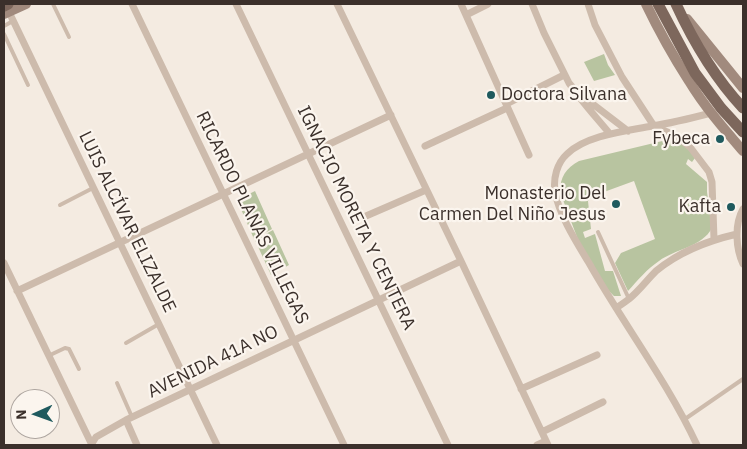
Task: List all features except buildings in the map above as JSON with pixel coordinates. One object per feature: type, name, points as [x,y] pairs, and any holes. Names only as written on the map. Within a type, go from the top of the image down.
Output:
[{"type":"main road","points":[[7,11],[26,4]]},
{"type":"main road","points":[[646,4],[663,40],[689,83],[743,151]]},
{"type":"main road","points":[[658,4],[695,73],[721,108],[743,132]]},
{"type":"main road","points":[[677,7],[739,80],[743,88]]},
{"type":"main road","points":[[677,7],[701,52],[743,108]]},
{"type":"street","name":"RICARDO PLANAS VILLEGAS","points":[[132,4],[344,445]]},
{"type":"street","name":"IGNACIO MORETA Y CENTERA","points":[[236,4],[448,445]]},
{"type":"street","points":[[337,4],[462,261],[547,443],[538,445]]},
{"type":"street","points":[[461,4],[529,155]]},
{"type":"street","points":[[466,15],[488,4]]},
{"type":"street","points":[[532,4],[564,75],[576,94],[610,134]]},
{"type":"street","points":[[588,4],[596,25],[622,77],[654,126],[676,136],[690,147],[709,172],[712,182],[714,239]]},
{"type":"street","name":"LUIS ALCÍVAR ELIZALDE","points":[[7,11],[217,445]]},
{"type":"street","points":[[425,146],[564,75]]},
{"type":"street","points":[[569,83],[577,92],[628,131]]},
{"type":"street","points":[[697,445],[685,419],[602,287],[576,241],[560,209],[555,191],[555,175],[560,162],[576,146],[610,134],[711,113]]},
{"type":"street","points":[[17,291],[391,115]]},
{"type":"street","points":[[366,216],[426,190]]},
{"type":"street","points":[[743,209],[740,214],[737,234],[740,259],[743,264]]},
{"type":"street","points":[[616,308],[629,299],[667,262],[688,250],[714,239],[737,234]]},
{"type":"street","name":"AVENIDA 41A NO","points":[[91,445],[96,437],[129,419],[462,261]]},
{"type":"street","points":[[4,263],[91,445]]},
{"type":"street","points":[[521,389],[596,355]]},
{"type":"street","points":[[542,432],[603,402]]},
{"type":"street","points":[[129,419],[137,445]]},
{"type":"lane","points":[[53,4],[69,37]]},
{"type":"lane","points":[[4,26],[7,11]]},
{"type":"lane","points":[[4,34],[28,85]]},
{"type":"lane","points":[[60,206],[93,188]]},
{"type":"lane","points":[[598,232],[629,299]]},
{"type":"lane","points":[[126,343],[159,324]]},
{"type":"lane","points":[[48,356],[65,348],[69,349],[79,369]]},
{"type":"lane","points":[[685,419],[743,379]]},
{"type":"lane","points":[[117,383],[129,419]]},
{"type":"green space","points":[[604,54],[608,65],[615,75],[594,81],[584,62]]},
{"type":"green space","points":[[675,138],[695,158],[692,162],[688,159],[686,164],[707,182],[712,228],[708,234],[695,244],[665,257],[655,264],[628,291],[615,263],[621,253],[655,239],[634,181],[593,196],[588,201],[591,229],[583,232],[585,238],[595,234],[605,271],[613,271],[621,296],[614,296],[607,289],[580,245],[560,192],[561,182],[567,170],[579,161]]},
{"type":"green space","points":[[255,191],[272,229],[254,239],[237,200]]},
{"type":"green space","points":[[273,230],[289,265],[271,275],[255,240]]},
{"type":"place","name":"Doctora Silvana","points":[[491,95]]},
{"type":"place","name":"Fybeca","points":[[720,139]]},
{"type":"place","name":"Monasterio Del Carmen Del Niño Jesus","points":[[616,204]]},
{"type":"place","name":"Kafta","points":[[731,207]]}]
